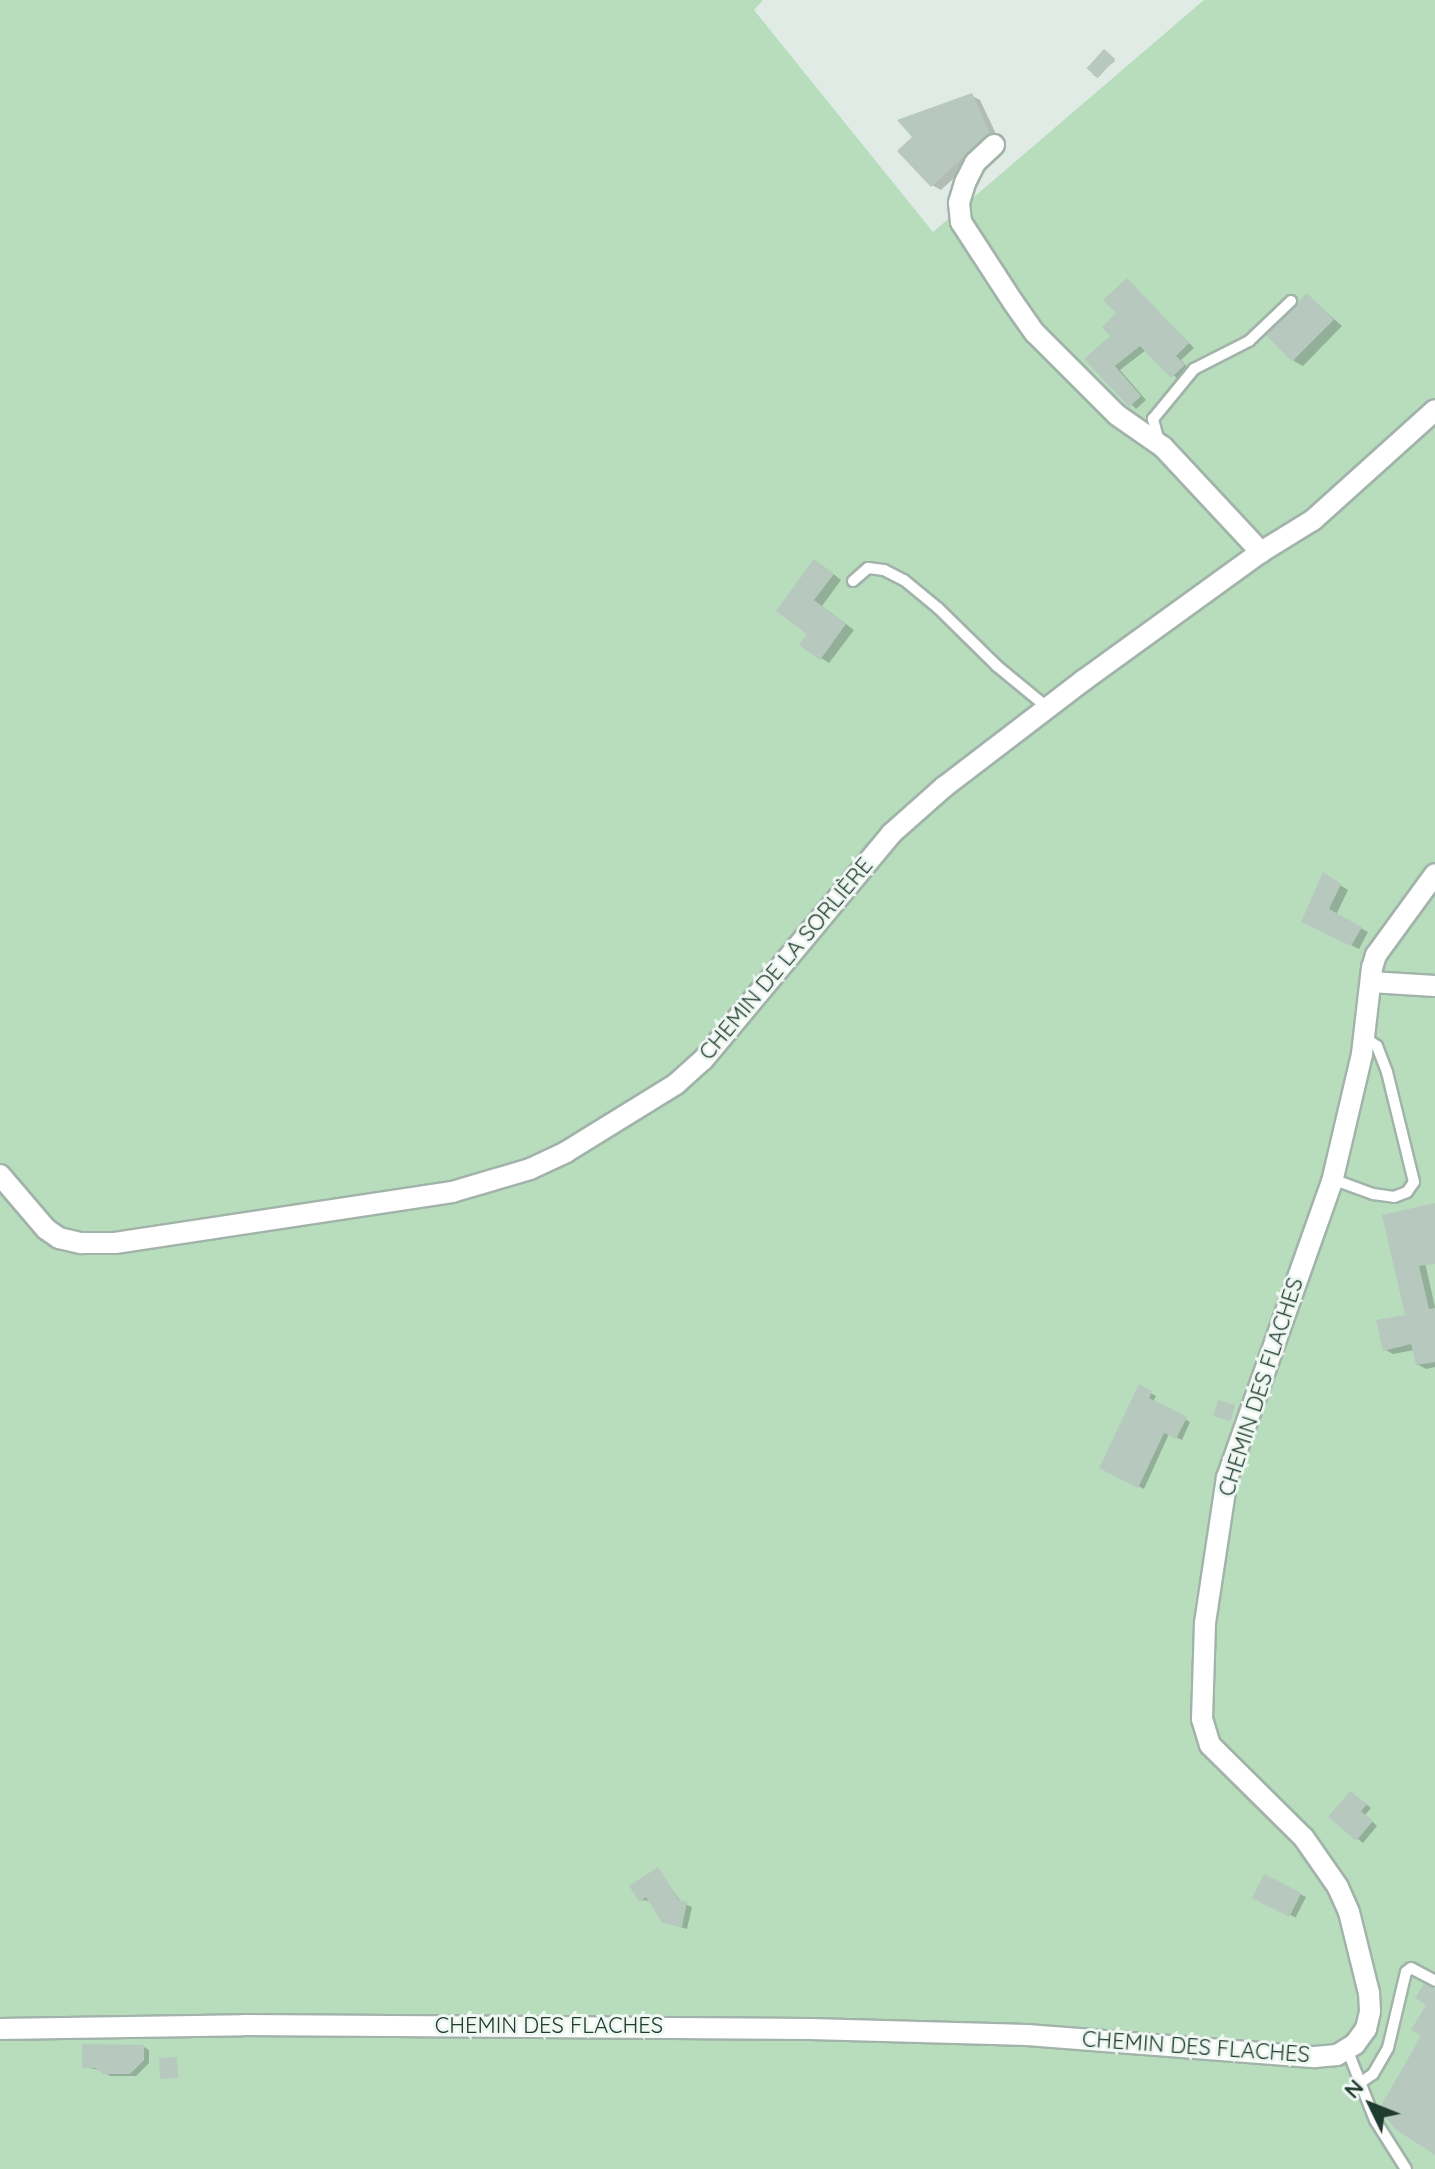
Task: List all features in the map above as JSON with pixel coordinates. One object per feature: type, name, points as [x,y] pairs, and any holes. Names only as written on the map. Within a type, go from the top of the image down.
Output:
[{"type":"street","points":[[994,145],[975,163],[965,183],[959,203],[961,222],[1035,333],[1117,415],[1163,447],[1261,552]]},
{"type":"street","name":"CHEMIN DE LA SORLIÈRE","points":[[0,1175],[46,1229],[59,1238],[81,1243],[115,1243],[404,1201],[465,1189],[530,1169],[566,1152],[687,1075],[735,1025],[891,834],[944,787],[1261,552],[1313,520],[1435,410]]},
{"type":"street","name":"CHEMIN DES FLACHES","points":[[0,2029],[244,2025],[664,2026],[1027,2035],[1315,2057],[1337,2055],[1347,2049],[1366,2029],[1370,2011],[1369,1993],[1349,1912],[1338,1887],[1304,1838],[1210,1745],[1202,1719],[1205,1623],[1227,1478],[1332,1179],[1364,1037],[1376,955],[1435,874]]},
{"type":"street","points":[[1371,982],[1435,986]]},
{"type":"lane","points":[[1163,447],[1154,432],[1153,419],[1194,369],[1249,341],[1291,301]]},
{"type":"lane","points":[[853,581],[868,568],[884,570],[904,580],[1048,708]]},
{"type":"lane","points":[[1332,1179],[1373,1194],[1394,1197],[1407,1192],[1414,1182],[1387,1072],[1377,1046],[1364,1037]]},
{"type":"lane","points":[[1360,2083],[1373,2074],[1388,2048],[1406,1972],[1411,1968],[1435,1981]]},
{"type":"lane","points":[[1347,2049],[1375,2120],[1406,2169]]},
{"type":"green space","points":[[0,0],[763,0],[754,10],[933,232],[1204,0],[1435,0],[1435,2169],[0,2169]]},
{"type":"building","points":[[1104,49],[1115,59],[1098,78],[1087,68]]},
{"type":"building","points":[[972,93],[990,133],[931,187],[897,151],[912,137],[897,120]]},
{"type":"building","points":[[1127,278],[1189,343],[1176,356],[1185,365],[1171,378],[1140,346],[1115,366],[1141,396],[1129,407],[1084,359],[1110,336],[1102,327],[1116,313],[1103,300]]},
{"type":"building","points":[[1307,293],[1334,320],[1292,362],[1265,335]]},
{"type":"building","points":[[814,559],[834,574],[814,600],[846,624],[820,660],[799,645],[807,634],[776,611]]},
{"type":"building","points":[[1323,872],[1341,884],[1329,909],[1362,927],[1351,946],[1301,922]]},
{"type":"building","points":[[1435,1203],[1435,1264],[1419,1266],[1429,1309],[1435,1308],[1435,1362],[1416,1365],[1411,1344],[1383,1351],[1376,1320],[1405,1315],[1382,1215]]},
{"type":"building","points":[[1139,1384],[1152,1391],[1149,1398],[1187,1417],[1176,1439],[1164,1433],[1138,1488],[1099,1468]]},
{"type":"building","points":[[1218,1400],[1235,1405],[1231,1421],[1213,1416]]},
{"type":"building","points":[[1350,1791],[1367,1804],[1361,1811],[1373,1821],[1356,1841],[1328,1817]]},
{"type":"building","points":[[658,1867],[679,1900],[687,1902],[682,1927],[662,1923],[646,1897],[640,1902],[629,1886]]},
{"type":"building","points":[[1264,1874],[1301,1893],[1289,1917],[1252,1898]]},
{"type":"building","points":[[1424,1984],[1435,1989],[1435,2155],[1395,2129],[1379,2109],[1421,2036],[1411,2030],[1426,2005],[1415,1998]]},
{"type":"building","points":[[82,2044],[144,2045],[144,2060],[130,2074],[103,2074],[96,2068],[82,2068]]},
{"type":"building","points":[[177,2057],[178,2078],[160,2079],[159,2058]]}]
